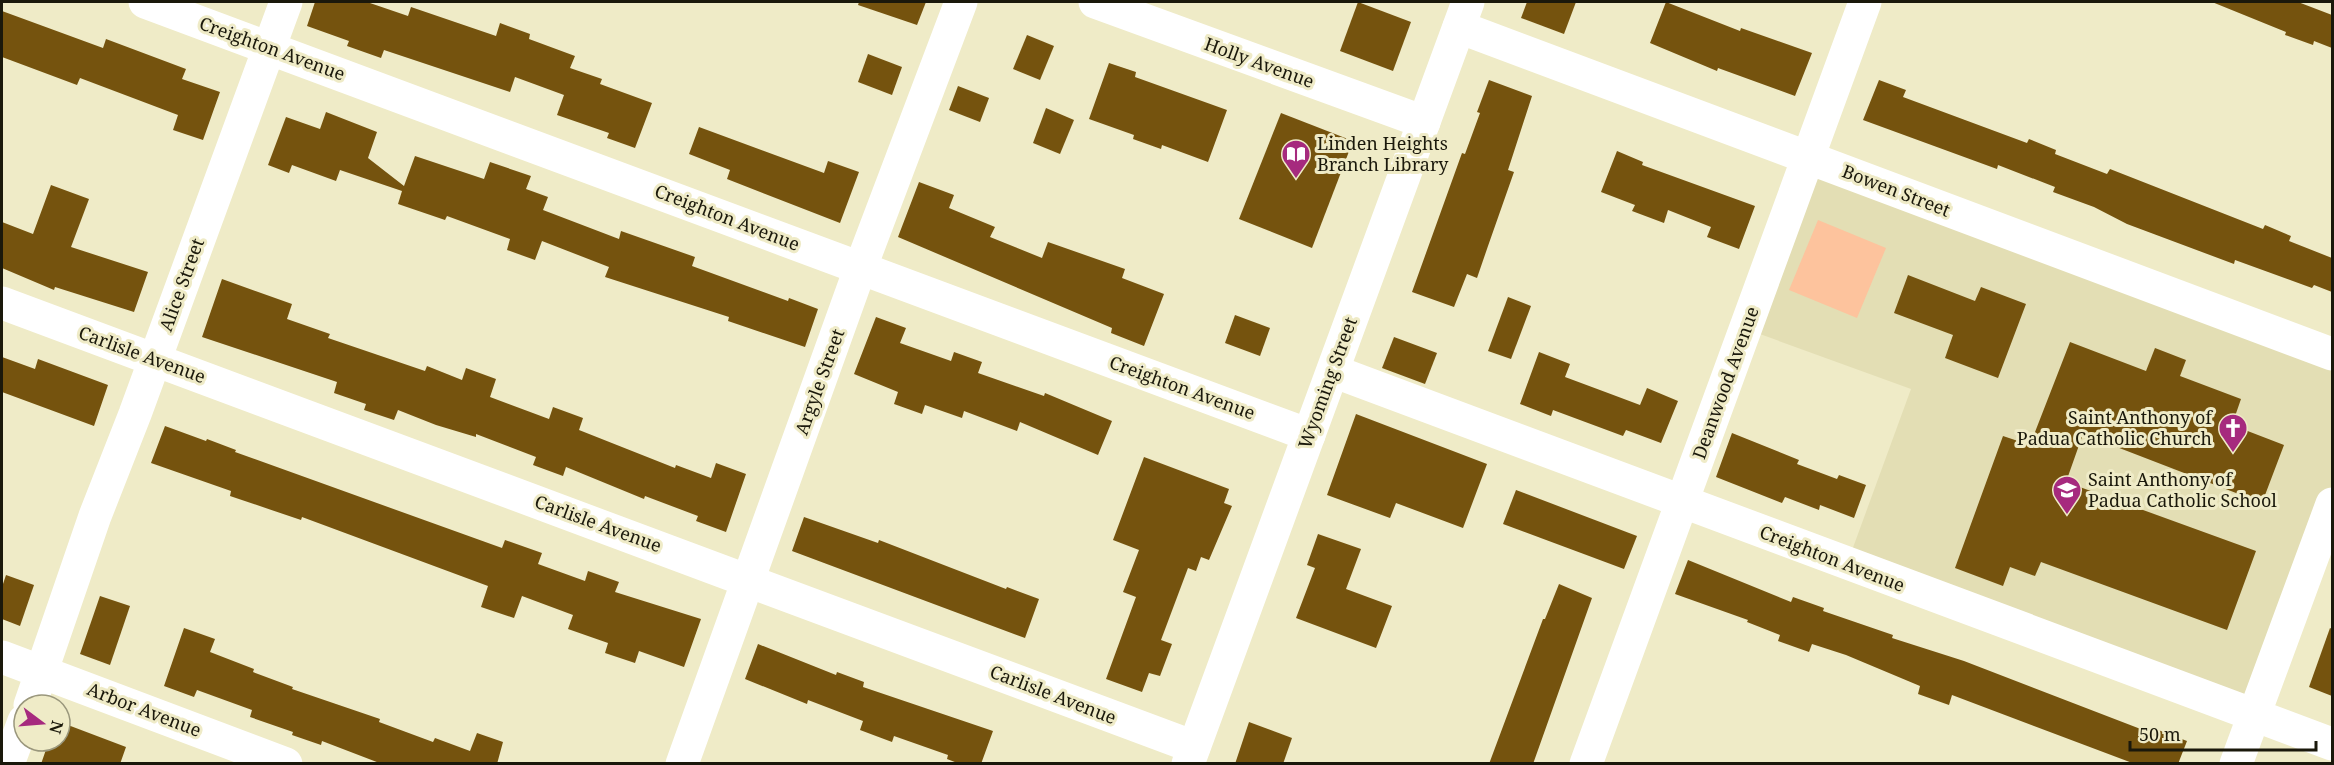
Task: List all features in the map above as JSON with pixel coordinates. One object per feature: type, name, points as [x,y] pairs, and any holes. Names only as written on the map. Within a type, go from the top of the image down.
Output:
[{"type":"street","name":"Creighton Avenue","points":[[145,2],[1309,435]]},
{"type":"street","name":"Alice Street","points":[[34,693],[95,516],[155,360],[286,2]]},
{"type":"street","name":"Argyle Street","points":[[682,764],[860,269],[961,2]]},
{"type":"street","name":"Holly Avenue","points":[[1095,2],[1424,122]]},
{"type":"street","name":"Deanwood Avenue","points":[[1586,764],[1865,2]]},
{"type":"street","name":"Wyoming Street","points":[[1191,755],[1464,14]]},
{"type":"street","name":"Bowen Street","points":[[1464,14],[1809,158],[2332,354]]},
{"type":"street","name":"Carlisle Avenue","points":[[2,303],[748,580],[1191,755]]},
{"type":"street","name":"Creighton Avenue","points":[[1332,371],[2332,744]]},
{"type":"street","points":[[2236,764],[2332,504]]},
{"type":"street","name":"Arbor Avenue","points":[[2,657],[286,764]]},
{"type":"shaded area","points":[[1809,158],[2332,354],[2332,504],[2254,715],[1847,564],[1911,389],[1746,329]]},
{"type":"shaded area","points":[[1818,220],[1886,248],[1857,318],[1789,290]]},
{"type":"building","points":[[315,2],[367,2],[408,16],[411,7],[496,36],[500,23],[530,34],[529,39],[575,56],[570,68],[602,79],[600,84],[652,103],[635,148],[607,138],[609,133],[557,115],[564,95],[515,77],[510,92],[384,50],[381,58],[347,46],[349,41],[307,26]]},
{"type":"building","points":[[859,2],[926,2],[917,25],[858,5]]},
{"type":"building","points":[[1358,2],[1411,22],[1393,71],[1340,51]]},
{"type":"building","points":[[1527,2],[1576,2],[1564,34],[1521,18]]},
{"type":"building","points":[[1666,2],[1740,31],[1741,28],[1812,53],[1795,96],[1718,68],[1717,71],[1650,43]]},
{"type":"building","points":[[2212,2],[2298,2],[2332,15],[2332,48],[2314,41],[2313,45],[2285,35],[2286,32]]},
{"type":"building","points":[[2,11],[103,48],[106,39],[186,69],[182,79],[220,92],[203,140],[173,130],[178,115],[80,78],[77,85],[2,57]]},
{"type":"building","points":[[1027,35],[1054,46],[1040,80],[1013,69]]},
{"type":"building","points":[[868,54],[902,67],[892,95],[858,82]]},
{"type":"building","points":[[1109,63],[1136,72],[1135,77],[1227,110],[1208,162],[1162,145],[1161,149],[1133,139],[1134,135],[1089,119]]},
{"type":"building","points":[[1489,80],[1532,96],[1508,170],[1514,172],[1477,278],[1467,274],[1454,307],[1412,292],[1462,153],[1465,154],[1480,113],[1477,112]]},
{"type":"building","points":[[1879,80],[1906,90],[1903,97],[2027,143],[2029,139],[2056,150],[2055,154],[2107,174],[2110,169],[2263,229],[2265,225],[2291,236],[2289,241],[2332,258],[2332,292],[2314,285],[2312,288],[2235,260],[2234,264],[2127,224],[2094,207],[2053,192],[2055,187],[1998,165],[1997,169],[1863,120]]},
{"type":"building","points":[[958,86],[989,98],[980,122],[949,110]]},
{"type":"building","points":[[1046,108],[1074,120],[1060,154],[1033,143]]},
{"type":"building","points":[[326,112],[377,132],[368,158],[404,186],[415,156],[484,179],[490,162],[531,176],[526,189],[548,197],[543,210],[619,239],[621,231],[695,257],[692,266],[788,301],[789,298],[818,309],[805,347],[728,321],[729,317],[605,277],[609,267],[542,241],[535,260],[507,250],[510,239],[447,216],[445,220],[398,204],[402,191],[340,170],[336,181],[292,165],[289,173],[268,165],[286,117],[320,129]]},
{"type":"building","name":"Linden Heights Branch Library","points":[[1281,113],[1353,141],[1312,248],[1239,219]]},
{"type":"building","points":[[699,127],[824,173],[828,161],[859,172],[840,223],[727,179],[730,170],[689,154]]},
{"type":"building","points":[[1617,151],[1643,162],[1642,165],[1755,206],[1739,249],[1707,237],[1711,227],[1668,210],[1664,223],[1632,211],[1635,205],[1601,192]]},
{"type":"building","points":[[919,182],[954,195],[949,208],[995,227],[990,237],[1042,258],[1048,242],[1125,269],[1122,278],[1164,294],[1144,346],[1111,333],[1112,328],[898,237]]},
{"type":"building","points":[[51,185],[89,199],[71,247],[148,272],[134,312],[55,287],[54,290],[2,268],[2,222],[33,234]]},
{"type":"building","points":[[1908,275],[1975,301],[1981,287],[2026,304],[1998,378],[1945,358],[1953,335],[1894,313]]},
{"type":"building","points":[[222,279],[292,304],[287,319],[330,334],[328,338],[425,371],[427,366],[462,380],[466,368],[496,379],[490,397],[549,419],[553,407],[583,418],[579,430],[675,468],[676,465],[711,478],[716,463],[746,474],[726,532],[696,521],[698,516],[645,496],[644,499],[566,467],[563,476],[533,465],[536,457],[476,434],[476,437],[436,425],[398,410],[394,420],[364,410],[366,404],[334,393],[337,382],[202,337]]},
{"type":"building","points":[[1508,297],[1531,306],[1511,359],[1488,351]]},
{"type":"building","points":[[1235,315],[1270,328],[1260,356],[1225,343]]},
{"type":"building","points":[[876,317],[906,328],[900,343],[951,361],[954,352],[982,362],[978,373],[1044,396],[1045,393],[1112,421],[1098,455],[1020,422],[1017,431],[964,411],[962,418],[925,405],[922,414],[894,404],[898,392],[854,374]]},
{"type":"building","points":[[1394,337],[1437,353],[1425,384],[1382,368]]},
{"type":"building","points":[[2070,342],[2146,371],[2155,348],[2186,360],[2180,376],[2241,399],[2232,425],[2284,445],[2262,503],[2083,434],[2066,482],[2256,551],[2227,630],[2041,562],[2035,576],[2010,567],[2003,586],[1955,568],[2003,436],[2030,445]]},
{"type":"building","points":[[1539,352],[1570,364],[1565,377],[1640,405],[1647,388],[1678,401],[1661,443],[1626,430],[1623,436],[1553,410],[1551,416],[1520,404]]},
{"type":"building","points":[[2,357],[35,369],[38,359],[108,385],[94,426],[2,392]]},
{"type":"building","points":[[1356,414],[1487,464],[1463,528],[1396,503],[1390,518],[1327,495]]},
{"type":"building","points":[[165,426],[206,441],[207,439],[236,450],[235,452],[502,548],[505,540],[542,553],[538,564],[585,581],[588,571],[619,582],[615,592],[701,619],[684,667],[639,651],[635,663],[605,653],[608,643],[568,629],[573,615],[522,596],[514,618],[481,607],[488,586],[302,517],[301,520],[230,496],[231,491],[151,463]]},
{"type":"building","points":[[1732,433],[1799,460],[1797,464],[1837,479],[1839,475],[1866,485],[1854,518],[1820,505],[1819,510],[1785,497],[1782,503],[1716,477]]},
{"type":"building","points":[[1144,457],[1229,489],[1224,503],[1232,506],[1209,560],[1201,557],[1196,571],[1188,568],[1161,640],[1172,644],[1160,676],[1149,673],[1142,692],[1106,679],[1136,597],[1123,592],[1139,550],[1113,540]]},
{"type":"building","points":[[1516,490],[1637,536],[1624,569],[1503,524]]},
{"type":"building","points":[[804,517],[878,543],[879,540],[1006,589],[1007,587],[1039,599],[1025,638],[792,551]]},
{"type":"building","points":[[1318,534],[1361,549],[1346,589],[1392,606],[1376,648],[1296,618],[1315,568],[1307,565]]},
{"type":"building","points":[[1688,560],[1791,602],[1793,597],[1824,608],[1823,611],[1893,635],[1892,638],[1964,661],[2151,733],[2153,728],[2187,741],[2178,764],[2135,764],[1952,695],[1949,705],[1918,694],[1920,686],[1846,655],[1812,644],[1809,652],[1778,641],[1780,635],[1747,622],[1748,620],[1675,594]]},
{"type":"building","points":[[6,575],[34,585],[20,626],[2,619],[2,587]]},
{"type":"building","points":[[1559,584],[1592,598],[1533,764],[1489,764],[1543,619],[1545,619]]},
{"type":"building","points":[[100,596],[130,606],[110,665],[80,654]]},
{"type":"building","points":[[184,628],[215,639],[210,652],[254,669],[253,672],[293,687],[292,689],[380,719],[379,722],[433,742],[435,738],[470,751],[477,733],[503,742],[497,764],[382,764],[322,741],[321,745],[292,735],[293,732],[250,717],[252,710],[197,690],[194,697],[164,686]]},
{"type":"building","points":[[2330,628],[2332,629],[2332,696],[2309,687]]},
{"type":"building","points":[[758,644],[836,675],[837,672],[864,682],[863,687],[993,731],[981,764],[960,764],[947,759],[948,755],[894,736],[892,742],[860,730],[863,721],[808,700],[807,704],[745,679]]},
{"type":"building","points":[[1249,722],[1292,738],[1283,764],[1235,764]]},
{"type":"building","points":[[72,727],[126,747],[120,764],[41,764],[45,753],[72,753]]},
{"type":"place","name":"Linden Heights Branch Library","points":[[1296,180]]},
{"type":"place","name":"Saint Anthony of Padua Catholic Church","points":[[2233,454]]},
{"type":"place","name":"Saint Anthony of Padua Catholic School","points":[[2067,516]]}]
